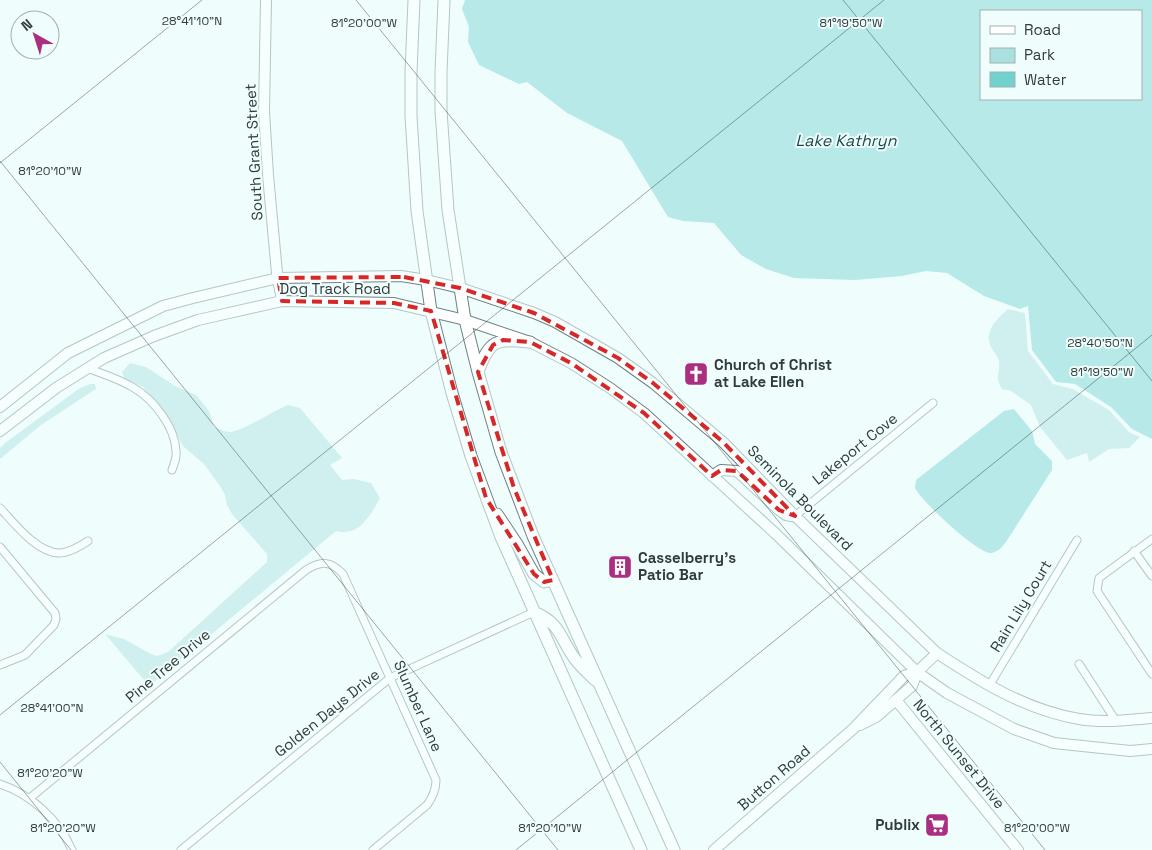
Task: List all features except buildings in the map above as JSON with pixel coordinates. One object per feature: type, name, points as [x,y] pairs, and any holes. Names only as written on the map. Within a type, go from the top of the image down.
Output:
[{"type":"main road","name":"South Grant Street","points":[[266,0],[264,112],[268,175],[282,301]]},
{"type":"main road","points":[[414,0],[411,116],[417,211],[431,311],[452,393],[486,498],[534,612],[641,850]]},
{"type":"main road","points":[[437,0],[442,35]]},
{"type":"main road","points":[[444,0],[441,92],[448,210],[465,320],[478,372],[498,444],[514,488],[553,580],[674,850]]},
{"type":"main road","name":"Dog Track Road","points":[[0,407],[68,352],[164,306],[278,278],[401,276],[426,280]]},
{"type":"main road","name":"Seminola Boulevard","points":[[426,280],[460,288],[534,312],[618,358],[653,383],[723,442],[795,516],[937,653],[989,686],[1022,702],[1059,715],[1081,720],[1116,721],[1152,718]]},
{"type":"main road","name":"Dog Track Road","points":[[0,431],[56,388],[104,358],[154,336],[198,320],[282,301],[394,303],[431,311]]},
{"type":"main road","points":[[431,311],[465,320],[530,342],[571,363],[644,413],[776,534],[917,672],[947,693],[1006,725],[1054,743],[1130,751],[1152,749]]},
{"type":"main road","points":[[478,372],[484,356],[492,345],[503,340],[530,342]]},
{"type":"main road","points":[[712,476],[721,470],[737,471],[779,510],[786,515],[795,516]]},
{"type":"main road","points":[[486,498],[537,578],[544,582],[553,580]]},
{"type":"main road","points":[[534,612],[546,617],[554,624],[575,659],[601,686]]},
{"type":"main road","name":"Button Road","points":[[714,850],[853,729],[904,676],[917,672],[937,653]]},
{"type":"main road","name":"Button Road","points":[[853,729],[876,717],[912,686],[917,672]]},
{"type":"main road","name":"North Sunset Drive","points":[[896,700],[1018,850]]},
{"type":"street","points":[[87,368],[122,382],[145,395],[167,424],[173,437],[176,459],[172,470]]},
{"type":"street","name":"Lakeport Cove","points":[[795,516],[933,403]]},
{"type":"street","points":[[0,508],[43,549],[59,553],[78,547],[88,541]]},
{"type":"street","points":[[1152,538],[1099,578],[1096,591],[1152,674]]},
{"type":"street","name":"Rain Lily Court","points":[[989,686],[1077,540]]},
{"type":"street","points":[[0,547],[55,613],[56,619],[54,625],[25,655],[0,666]]},
{"type":"street","points":[[1134,551],[1152,576]]},
{"type":"street","name":"Pine Tree Drive","points":[[30,798],[306,570],[317,563],[327,563]]},
{"type":"street","name":"Slumber Lane","points":[[327,563],[337,567],[343,574],[436,780],[433,797],[427,805],[373,850]]},
{"type":"street","name":"Golden Days Drive","points":[[181,850],[390,678],[534,612]]},
{"type":"street","points":[[1079,664],[1116,721]]},
{"type":"street","points":[[0,784],[30,798],[54,822],[72,850]]},
{"type":"highlighted area","points":[[404,277],[460,288],[534,313],[618,358],[653,383],[723,442],[795,516],[779,510],[737,471],[721,470],[712,476],[644,413],[571,363],[530,342],[503,340],[493,345],[478,372],[514,488],[553,580],[544,582],[534,574],[486,498],[431,311],[394,303],[282,301],[278,278]]},
{"type":"green space","points":[[1008,309],[1025,313],[1028,351],[1053,384],[1073,389],[1109,410],[1129,432],[1140,437],[1129,448],[1109,449],[1089,462],[1087,453],[1067,460],[1040,427],[1031,405],[1011,391],[1002,389],[998,378],[999,360],[989,343],[989,337],[992,326]]},
{"type":"green space","points":[[130,363],[146,367],[175,386],[196,395],[209,411],[214,427],[226,432],[242,428],[288,405],[300,408],[342,458],[330,465],[342,480],[354,479],[371,483],[380,498],[372,512],[361,525],[348,532],[336,531],[149,686],[105,634],[124,639],[157,656],[168,652],[267,562],[267,554],[232,514],[220,486],[204,464],[183,446],[168,418],[154,399],[143,387],[124,378],[122,372]]},
{"type":"green space","points":[[95,384],[96,389],[41,425],[0,459],[0,448],[5,443],[80,388]]},
{"type":"water","name":"Lake Kathryn","points":[[465,0],[1152,0],[1152,439],[1132,429],[1111,407],[1075,384],[1056,382],[1032,350],[1028,306],[1020,309],[984,296],[947,273],[926,271],[902,276],[855,280],[794,278],[766,269],[741,255],[714,223],[683,221],[668,217],[622,141],[567,113],[527,82],[519,84],[479,65],[468,42],[469,27],[462,9]]},
{"type":"water","points":[[1014,409],[1032,431],[1035,444],[1052,461],[1052,470],[1006,542],[998,550],[991,553],[974,545],[938,515],[919,495],[915,488],[916,480],[1004,411]]},
{"type":"place","name":"Church of Christ at Lake Ellen","points":[[696,374]]},
{"type":"place","name":"Casselberry's Patio Bar","points":[[620,567]]},
{"type":"place","name":"Publix","points":[[937,825]]}]
